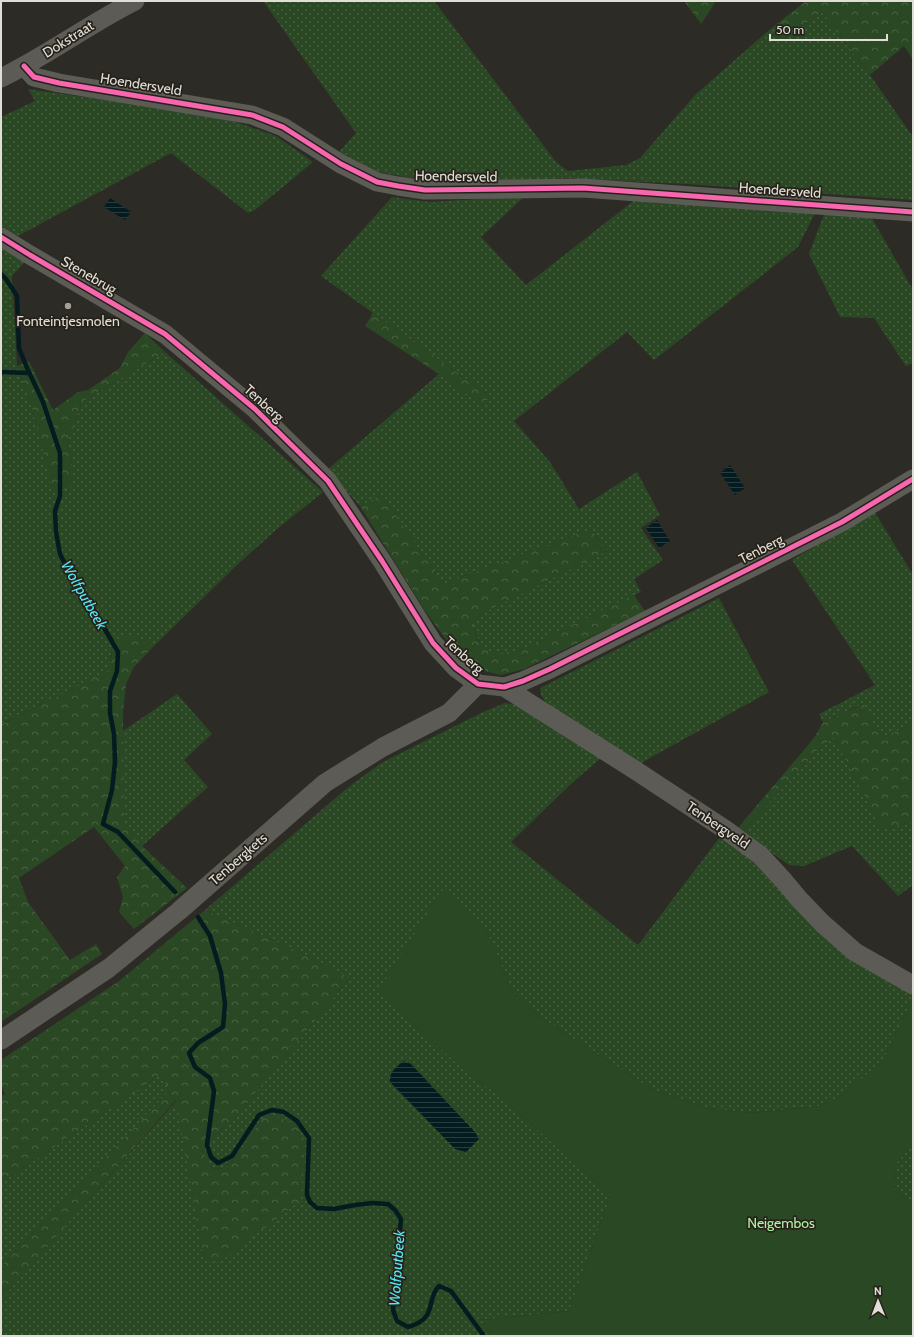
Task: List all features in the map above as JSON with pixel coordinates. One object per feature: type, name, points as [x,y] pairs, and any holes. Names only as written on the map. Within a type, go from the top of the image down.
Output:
[{"type":"street","name":"Dokstraat","points":[[1,78],[49,52],[102,18],[135,1]]},
{"type":"street","name":"Hoendersveld","points":[[24,66],[34,76],[59,83],[252,115],[282,126],[341,164],[377,182],[398,186],[425,190],[583,188],[913,212]]},
{"type":"street","name":"Stenebrug","points":[[1,237],[165,334]]},
{"type":"street","name":"Tenberg","points":[[165,334],[255,408],[328,481],[382,561],[433,643],[456,668],[478,684],[504,687],[523,681],[550,669],[842,522],[913,479]]},
{"type":"street","name":"Tenbergkets","points":[[1,1040],[115,963],[179,912],[326,783],[383,747],[449,713],[478,684]]},
{"type":"street","name":"Tenbergveld","points":[[504,687],[726,830],[760,855],[823,924],[855,952],[913,985]]},
{"type":"green space","points":[[263,1],[434,1],[556,162],[568,171],[626,165],[640,158],[696,94],[769,30],[779,42],[822,12],[870,75],[913,137],[913,200],[687,184],[566,178],[514,182],[432,181],[376,172],[338,153],[356,133]]},
{"type":"green space","points":[[684,1],[716,1],[701,24]]},
{"type":"green space","points":[[806,1],[913,1],[913,60],[904,46],[870,75],[822,12],[779,42],[769,30]]},
{"type":"green space","points":[[28,89],[190,112],[236,122],[276,136],[313,162],[255,210],[248,213],[171,153],[18,236],[1,226],[1,117],[35,101]]},
{"type":"green space","points":[[641,195],[817,209],[798,247],[654,360],[627,332],[514,421],[550,462],[579,509],[637,472],[660,515],[641,528],[663,560],[634,579],[641,592],[518,651],[496,654],[484,647],[478,639],[473,626],[481,614],[607,551],[591,529],[443,584],[382,495],[360,506],[327,470],[439,374],[483,406],[490,396],[321,276],[392,197],[430,202],[525,196],[481,237],[526,285]]},
{"type":"green space","points":[[826,209],[869,213],[913,290],[913,363],[906,366],[874,318],[840,317],[809,254]]},
{"type":"green space","points":[[1,247],[26,261],[12,276],[17,366],[31,404],[39,434],[73,468],[68,441],[82,402],[165,352],[323,492],[277,529],[238,564],[152,648],[145,640],[111,653],[109,671],[1,724]]},
{"type":"green space","points":[[373,313],[490,396],[483,406],[439,374],[365,326]]},
{"type":"green space","points":[[145,333],[165,352],[82,402],[68,441],[73,468],[70,488],[52,492],[31,404],[17,366],[29,361],[53,410],[78,392],[88,390],[120,368],[128,352]]},
{"type":"green space","points":[[382,495],[443,584],[591,529],[607,551],[481,614],[473,626],[477,639],[486,649],[496,654],[518,651],[634,595],[645,611],[524,669],[501,675],[484,671],[463,660],[451,646],[425,611],[360,506]]},
{"type":"green space","points":[[874,511],[913,575],[913,724],[881,738],[863,704],[823,722],[819,714],[875,685],[792,560]]},
{"type":"green space","points":[[719,598],[769,692],[639,764],[546,703],[541,695],[540,688]]},
{"type":"green space","points":[[128,636],[145,640],[152,648],[134,667],[126,684],[123,713],[124,826],[142,846],[187,888],[134,929],[119,912],[123,897],[117,877],[125,866],[94,827],[19,878],[28,902],[70,960],[96,944],[102,954],[1,1022],[1,719],[2,724],[108,671],[110,659],[115,647]]},
{"type":"green space","points":[[177,694],[212,734],[184,760],[208,787],[142,846],[123,826],[123,731]]},
{"type":"green space","points":[[505,703],[523,706],[602,757],[572,783],[511,842],[638,945],[723,833],[913,993],[913,999],[884,1059],[842,1096],[822,1106],[751,1113],[710,1109],[653,1090],[537,1015],[513,993],[484,925],[378,991],[474,1079],[493,1090],[611,1195],[569,1311],[482,1320],[492,1336],[1,1336],[1,1299],[177,1100],[204,1260],[262,1120],[233,1161],[222,1169],[212,1168],[201,1148],[235,1118],[350,978],[293,949],[205,910],[346,789],[381,763],[483,712]]},
{"type":"green space","points":[[864,704],[881,738],[913,724],[913,821],[882,830],[834,737],[817,751],[742,832],[737,829],[814,738],[823,722]]},
{"type":"green space","points":[[834,737],[882,830],[913,821],[913,885],[898,896],[852,846],[804,866],[789,865],[742,832],[817,751]]},
{"type":"green space","name":"Neigembos","points":[[443,889],[484,925],[513,993],[537,1015],[653,1090],[710,1109],[751,1113],[822,1106],[842,1096],[884,1059],[913,999],[913,1144],[895,1165],[894,1190],[913,1203],[913,1336],[492,1336],[482,1320],[569,1311],[611,1195],[493,1090],[474,1079],[378,991]]},
{"type":"green space","points":[[205,910],[293,949],[350,978],[235,1118],[201,1148],[212,1168],[222,1169],[233,1161],[262,1119],[275,1116],[295,1124],[305,1140],[301,1200],[220,1262],[204,1260],[176,1100],[1,1300],[1,1267],[170,1090],[160,1075],[1,1183],[1,1097],[5,1094],[1,1086],[1,1060],[119,981]]},
{"type":"green space","points":[[160,1075],[170,1090],[1,1267],[1,1183]]},
{"type":"green space","points":[[913,1144],[913,1203],[894,1190],[895,1165]]},
{"type":"water","points":[[110,198],[131,212],[125,220],[104,207]]},
{"type":"water","points":[[730,465],[745,488],[735,495],[720,473]]},
{"type":"water","points":[[657,520],[670,541],[659,548],[646,528]]},
{"type":"water","points":[[404,1061],[411,1064],[475,1132],[479,1139],[466,1152],[455,1149],[390,1082],[392,1073]]},
{"type":"waterway","name":"Wolfputbeek","points":[[1,274],[17,296],[19,348],[43,402],[60,453],[60,496],[55,511],[56,532],[60,554],[71,576],[92,607],[118,652],[117,671],[110,691],[110,713],[114,734],[115,762],[112,790],[103,824],[118,832],[175,892]]},
{"type":"waterway","points":[[1,372],[29,373]]},
{"type":"waterway","name":"Wolfputbeek","points":[[198,917],[210,936],[221,973],[225,1004],[223,1027],[198,1043],[189,1053],[195,1067],[210,1078],[214,1091],[207,1145],[211,1157],[218,1163],[232,1156],[259,1115],[272,1110],[284,1112],[297,1121],[309,1138],[307,1195],[310,1202],[317,1208],[334,1209],[372,1203],[388,1204],[395,1210],[401,1219],[393,1310],[397,1321],[408,1327],[423,1320],[429,1311],[434,1293],[439,1286],[451,1291],[484,1336]]},
{"type":"cycle path","points":[[24,66],[34,77],[59,83],[252,115],[283,127],[341,164],[377,182],[398,186],[425,190],[583,188],[913,212]]},
{"type":"cycle path","points":[[1,237],[165,334],[255,409],[328,481],[382,561],[433,643],[456,668],[478,684],[504,687],[523,681],[550,669],[842,522],[913,479]]},
{"type":"place","name":"Fonteintjesmolen","points":[[68,306]]}]
